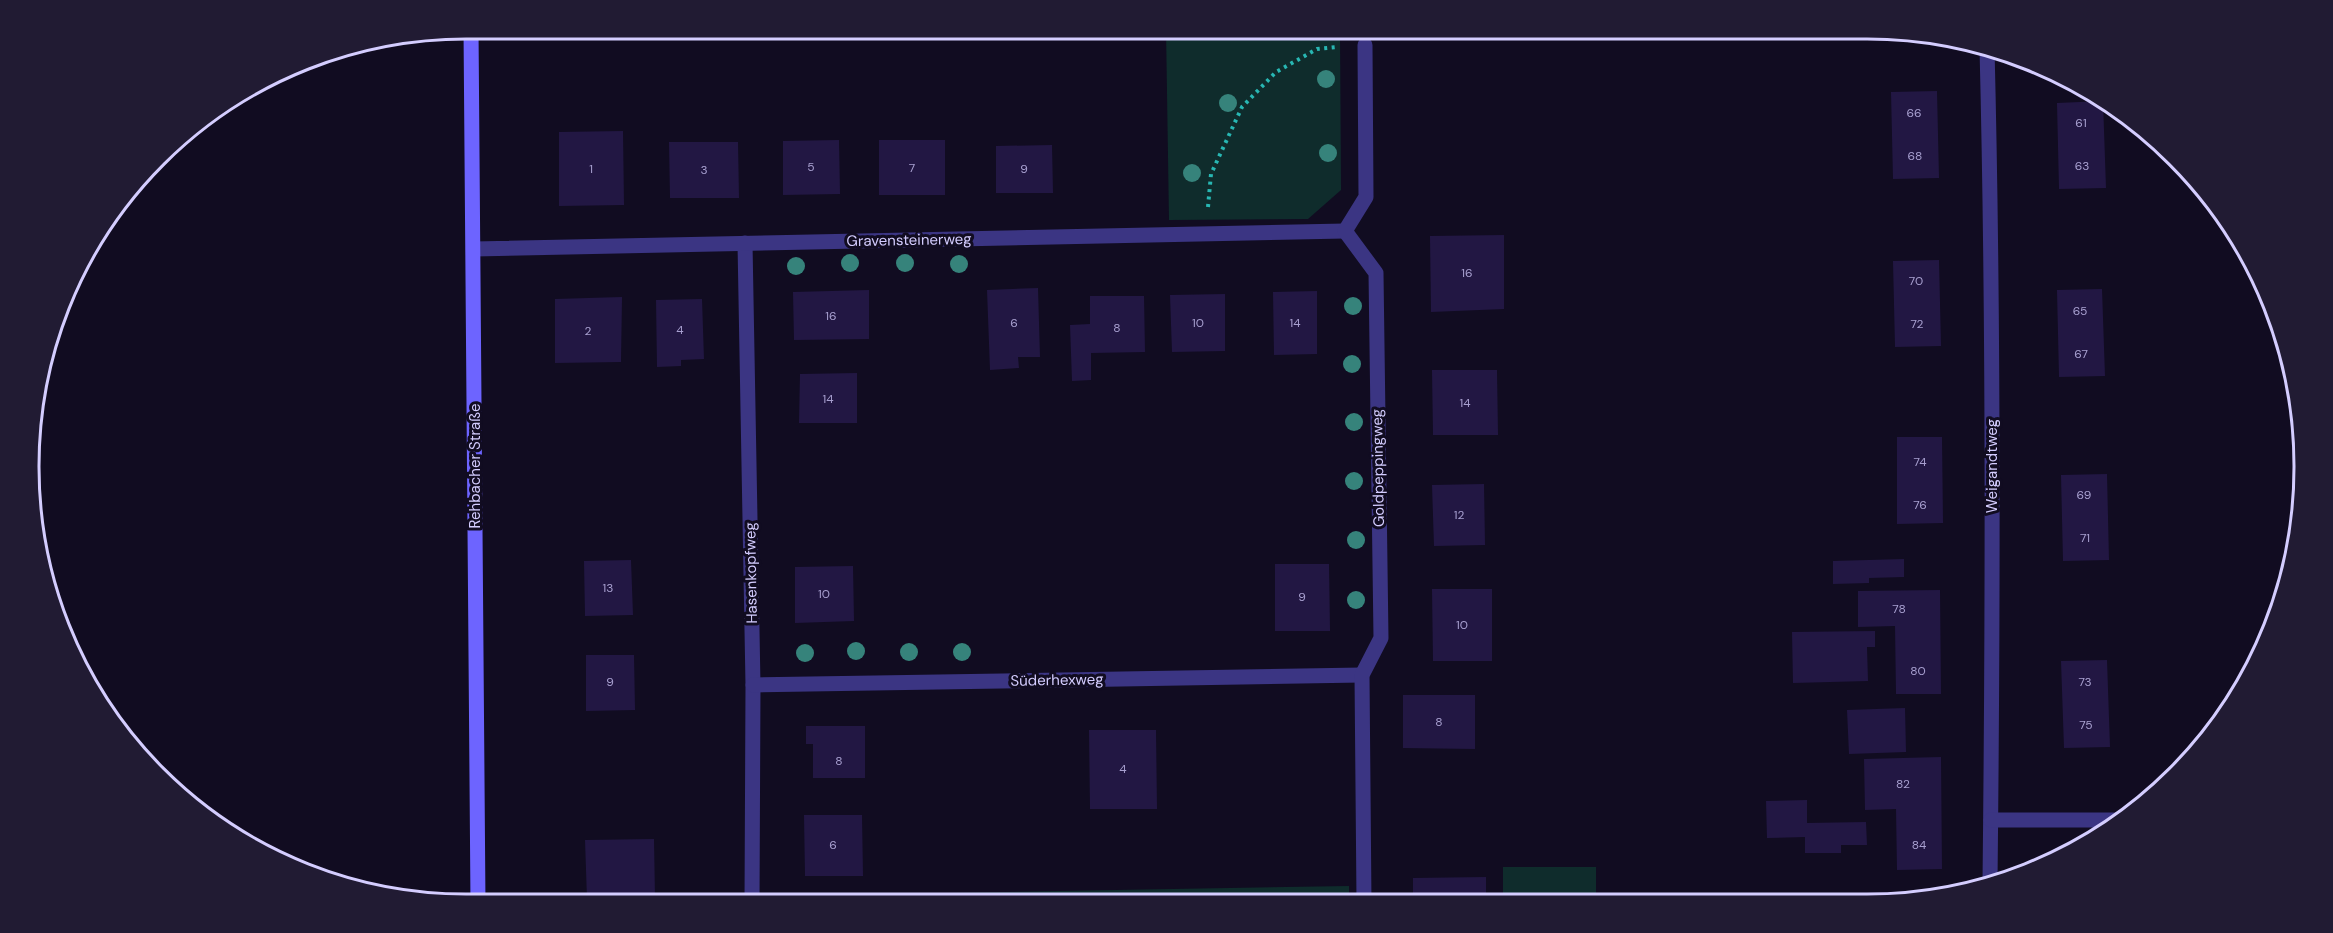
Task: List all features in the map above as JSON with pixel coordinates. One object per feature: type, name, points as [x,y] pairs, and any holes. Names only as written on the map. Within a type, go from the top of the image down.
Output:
[{"type":"street","name":"Rehbacher Straße","points":[[471,39],[478,894]]},
{"type":"street","points":[[1345,231],[1366,197],[1365,45]]},
{"type":"street","name":"Weigandtweg","points":[[1987,57],[1992,566],[1990,875]]},
{"type":"street","name":"Gravensteinerweg","points":[[474,249],[1345,231]]},
{"type":"street","name":"Goldpeppingweg","points":[[1345,231],[1376,273],[1380,638],[1362,675],[1364,894]]},
{"type":"street","name":"Hasenkopfweg","points":[[746,243],[753,685],[752,894]]},
{"type":"street","name":"Süderhexweg","points":[[753,685],[1362,675]]},
{"type":"street","points":[[1991,820],[2107,820]]},
{"type":"path","points":[[1205,235],[1211,174],[1242,107],[1276,72],[1317,49],[1365,45]]},
{"type":"green space","points":[[1166,39],[1340,39],[1341,190],[1308,219],[1169,220]]},
{"type":"green space","points":[[1503,867],[1596,867],[1596,894],[1503,894]]},
{"type":"green space","points":[[1349,886],[1349,894],[887,894]]},
{"type":"building","points":[[1937,91],[1939,178],[1893,179],[1891,92]]},
{"type":"building","points":[[2089,102],[2103,111],[2106,188],[2059,189],[2057,103]]},
{"type":"building","points":[[623,131],[624,205],[559,206],[559,132]]},
{"type":"building","points":[[839,140],[840,194],[783,195],[783,141]]},
{"type":"building","points":[[879,140],[945,140],[945,195],[879,195]]},
{"type":"building","points":[[669,142],[738,142],[739,198],[670,198]]},
{"type":"building","points":[[1052,145],[1053,193],[996,193],[996,146]]},
{"type":"building","points":[[1504,235],[1504,309],[1431,312],[1430,236]]},
{"type":"building","points":[[1939,260],[1941,346],[1895,347],[1893,261]]},
{"type":"building","points":[[1038,288],[1040,357],[1018,357],[1019,368],[990,370],[987,290]]},
{"type":"building","points":[[2102,289],[2105,376],[2059,377],[2057,290]]},
{"type":"building","points":[[869,290],[869,339],[794,340],[793,292]]},
{"type":"building","points":[[1317,291],[1317,354],[1274,355],[1273,292]]},
{"type":"building","points":[[1225,294],[1225,351],[1172,352],[1170,295]]},
{"type":"building","points":[[1090,296],[1144,296],[1145,352],[1091,353],[1091,380],[1072,381],[1070,325],[1090,324]]},
{"type":"building","points":[[622,297],[621,362],[555,363],[555,299]]},
{"type":"building","points":[[702,299],[704,359],[681,360],[681,366],[657,367],[656,300]]},
{"type":"building","points":[[1432,370],[1497,370],[1498,435],[1433,435]]},
{"type":"building","points":[[857,373],[857,423],[799,423],[800,374]]},
{"type":"building","points":[[1897,437],[1942,437],[1943,523],[1897,524]]},
{"type":"building","points":[[2107,474],[2109,560],[2063,561],[2061,475]]},
{"type":"building","points":[[1484,484],[1485,545],[1434,546],[1432,485]]},
{"type":"building","points":[[1904,559],[1904,577],[1869,578],[1869,583],[1833,584],[1833,561]]},
{"type":"building","points":[[631,560],[633,615],[585,616],[584,561]]},
{"type":"building","points":[[1275,564],[1329,564],[1330,631],[1275,631]]},
{"type":"building","points":[[853,566],[854,621],[795,623],[795,567]]},
{"type":"building","points":[[1432,589],[1492,589],[1492,661],[1433,661]]},
{"type":"building","points":[[1940,590],[1941,694],[1896,694],[1895,626],[1858,627],[1858,591]]},
{"type":"building","points":[[1875,631],[1875,647],[1867,647],[1868,681],[1793,683],[1792,632]]},
{"type":"building","points":[[586,655],[634,655],[635,710],[586,711]]},
{"type":"building","points":[[2107,660],[2110,747],[2064,748],[2061,661]]},
{"type":"building","points":[[1403,695],[1475,695],[1475,749],[1403,748]]},
{"type":"building","points":[[1905,708],[1906,752],[1849,754],[1847,710]]},
{"type":"building","points":[[806,726],[865,726],[865,778],[813,778],[813,744],[806,744]]},
{"type":"building","points":[[1089,730],[1156,730],[1157,809],[1090,809]]},
{"type":"building","points":[[1941,757],[1942,869],[1897,870],[1896,809],[1865,810],[1864,759]]},
{"type":"building","points":[[1807,800],[1807,823],[1866,822],[1867,845],[1841,845],[1841,853],[1805,853],[1805,837],[1767,838],[1766,801]]},
{"type":"building","points":[[804,815],[862,815],[863,876],[805,876]]},
{"type":"building","points":[[654,839],[655,894],[587,894],[585,840]]},
{"type":"building","points":[[1486,877],[1486,894],[1413,894],[1413,878]]},
{"type":"building","points":[[1900,892],[1866,894],[1856,893]]}]
